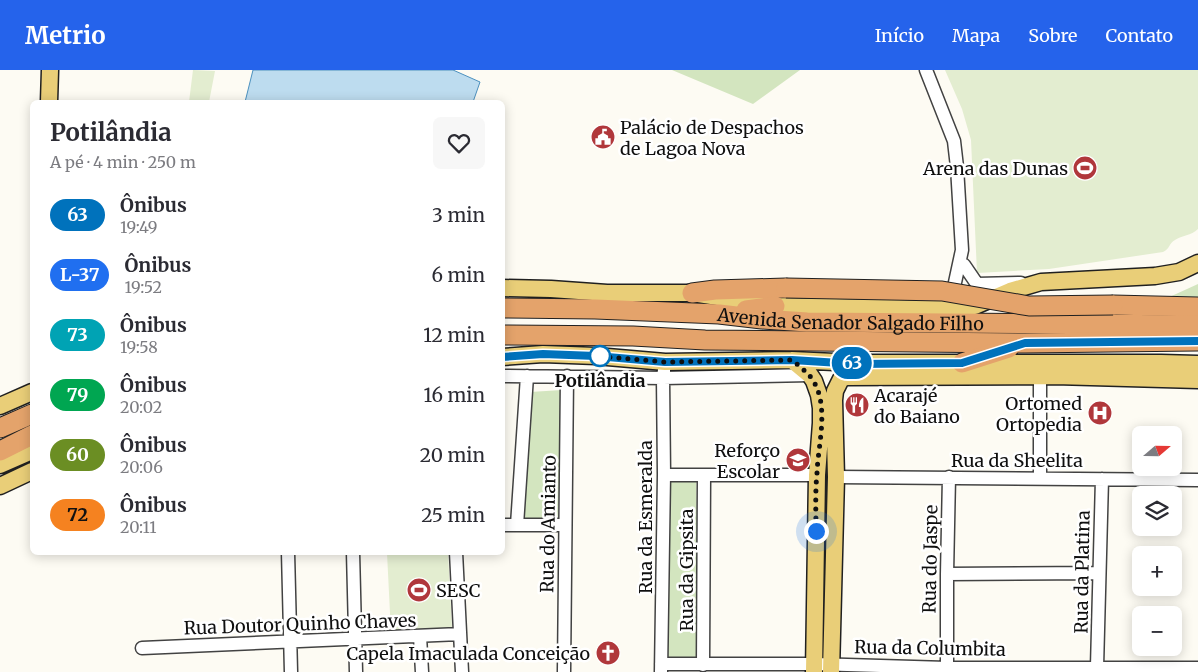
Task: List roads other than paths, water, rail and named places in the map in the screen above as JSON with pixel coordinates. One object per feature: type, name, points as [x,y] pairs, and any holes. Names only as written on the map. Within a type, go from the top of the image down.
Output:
[{"type":"highway","points":[[692,293],[715,290],[786,288],[942,291],[1029,306],[1113,305],[1198,308]]},
{"type":"highway","points":[[720,314],[775,306]]},
{"type":"highway","name":"Avenida Senador Salgado Filho","points":[[505,308],[595,309],[720,314],[808,322],[1198,324]]},
{"type":"highway","name":"Avenida Senador Salgado Filho","points":[[505,335],[633,336],[705,340],[1025,343],[1198,341]]},
{"type":"highway","points":[[962,363],[1025,343]]},
{"type":"highway","points":[[0,428],[30,415]]},
{"type":"highway","points":[[0,450],[30,437]]},
{"type":"main road","points":[[49,100],[50,70]]},
{"type":"main road","points":[[505,288],[608,293],[692,293],[775,306],[949,309],[975,306],[1010,291],[1041,282],[1155,276],[1179,272],[1198,263]]},
{"type":"main road","points":[[505,357],[543,354],[665,362],[792,360],[856,364],[962,363],[1045,371],[1198,380]]},
{"type":"main road","points":[[792,360],[810,375],[817,388],[821,408],[816,475],[814,668]]},
{"type":"main road","points":[[831,668],[836,477],[834,400],[838,382],[841,379],[846,377],[1045,371],[1161,363],[1198,364]]},
{"type":"main road","points":[[0,406],[30,393]]},
{"type":"main road","points":[[0,465],[30,452]]},
{"type":"main road","points":[[0,486],[30,471]]},
{"type":"street","points":[[926,70],[954,142],[963,261],[975,306]]},
{"type":"street","points":[[963,261],[974,281],[982,285],[1041,282]]},
{"type":"street","points":[[949,309],[963,261]]},
{"type":"street","name":"Rua da Esmeralda","points":[[661,668],[664,475],[663,378],[665,362]]},
{"type":"street","points":[[1040,478],[1045,371]]},
{"type":"street","points":[[505,376],[663,378],[810,375]]},
{"type":"street","points":[[517,525],[527,376]]},
{"type":"street","name":"Rua do Amianto","points":[[564,672],[566,376]]},
{"type":"street","points":[[664,475],[816,475]]},
{"type":"street","name":"Rua da Gipsita","points":[[703,665],[704,476]]},
{"type":"street","name":"Rua da Sheelita","points":[[836,477],[1198,480]]},
{"type":"street","name":"Rua do Jaspe","points":[[947,670],[946,574],[949,478]]},
{"type":"street","name":"Rua da Platina","points":[[1097,667],[1102,479]]},
{"type":"street","points":[[505,525],[565,525]]},
{"type":"street","points":[[288,555],[291,672]]},
{"type":"street","points":[[353,555],[356,672]]},
{"type":"street","points":[[456,555],[462,672]]},
{"type":"street","points":[[946,574],[1098,573]]},
{"type":"street","name":"Rua Doutor Quinho Chaves","points":[[142,648],[460,634]]},
{"type":"street","points":[[420,636],[422,672]]},
{"type":"street","name":"Rua da Columbita","points":[[661,668],[703,665],[947,670],[1097,667],[1198,668]]},
{"type":"water","points":[[253,70],[453,70],[480,82],[474,100],[246,100]]},
{"type":"place","name":"Palácio de Despachos de Lagoa Nova","points":[[603,137]]},
{"type":"place","name":"Arena das Dunas","points":[[1085,168]]},
{"type":"place","name":"Potilândia","points":[[600,356]]},
{"type":"place","name":"Acarajé do Baiano","points":[[857,405]]},
{"type":"place","name":"Ortomed Ortopedia","points":[[1100,413]]},
{"type":"place","name":"Reforço Escolar","points":[[798,460]]},
{"type":"place","name":"SESC","points":[[419,590]]},
{"type":"place","name":"Capela Imaculada Conceição","points":[[608,653]]}]
